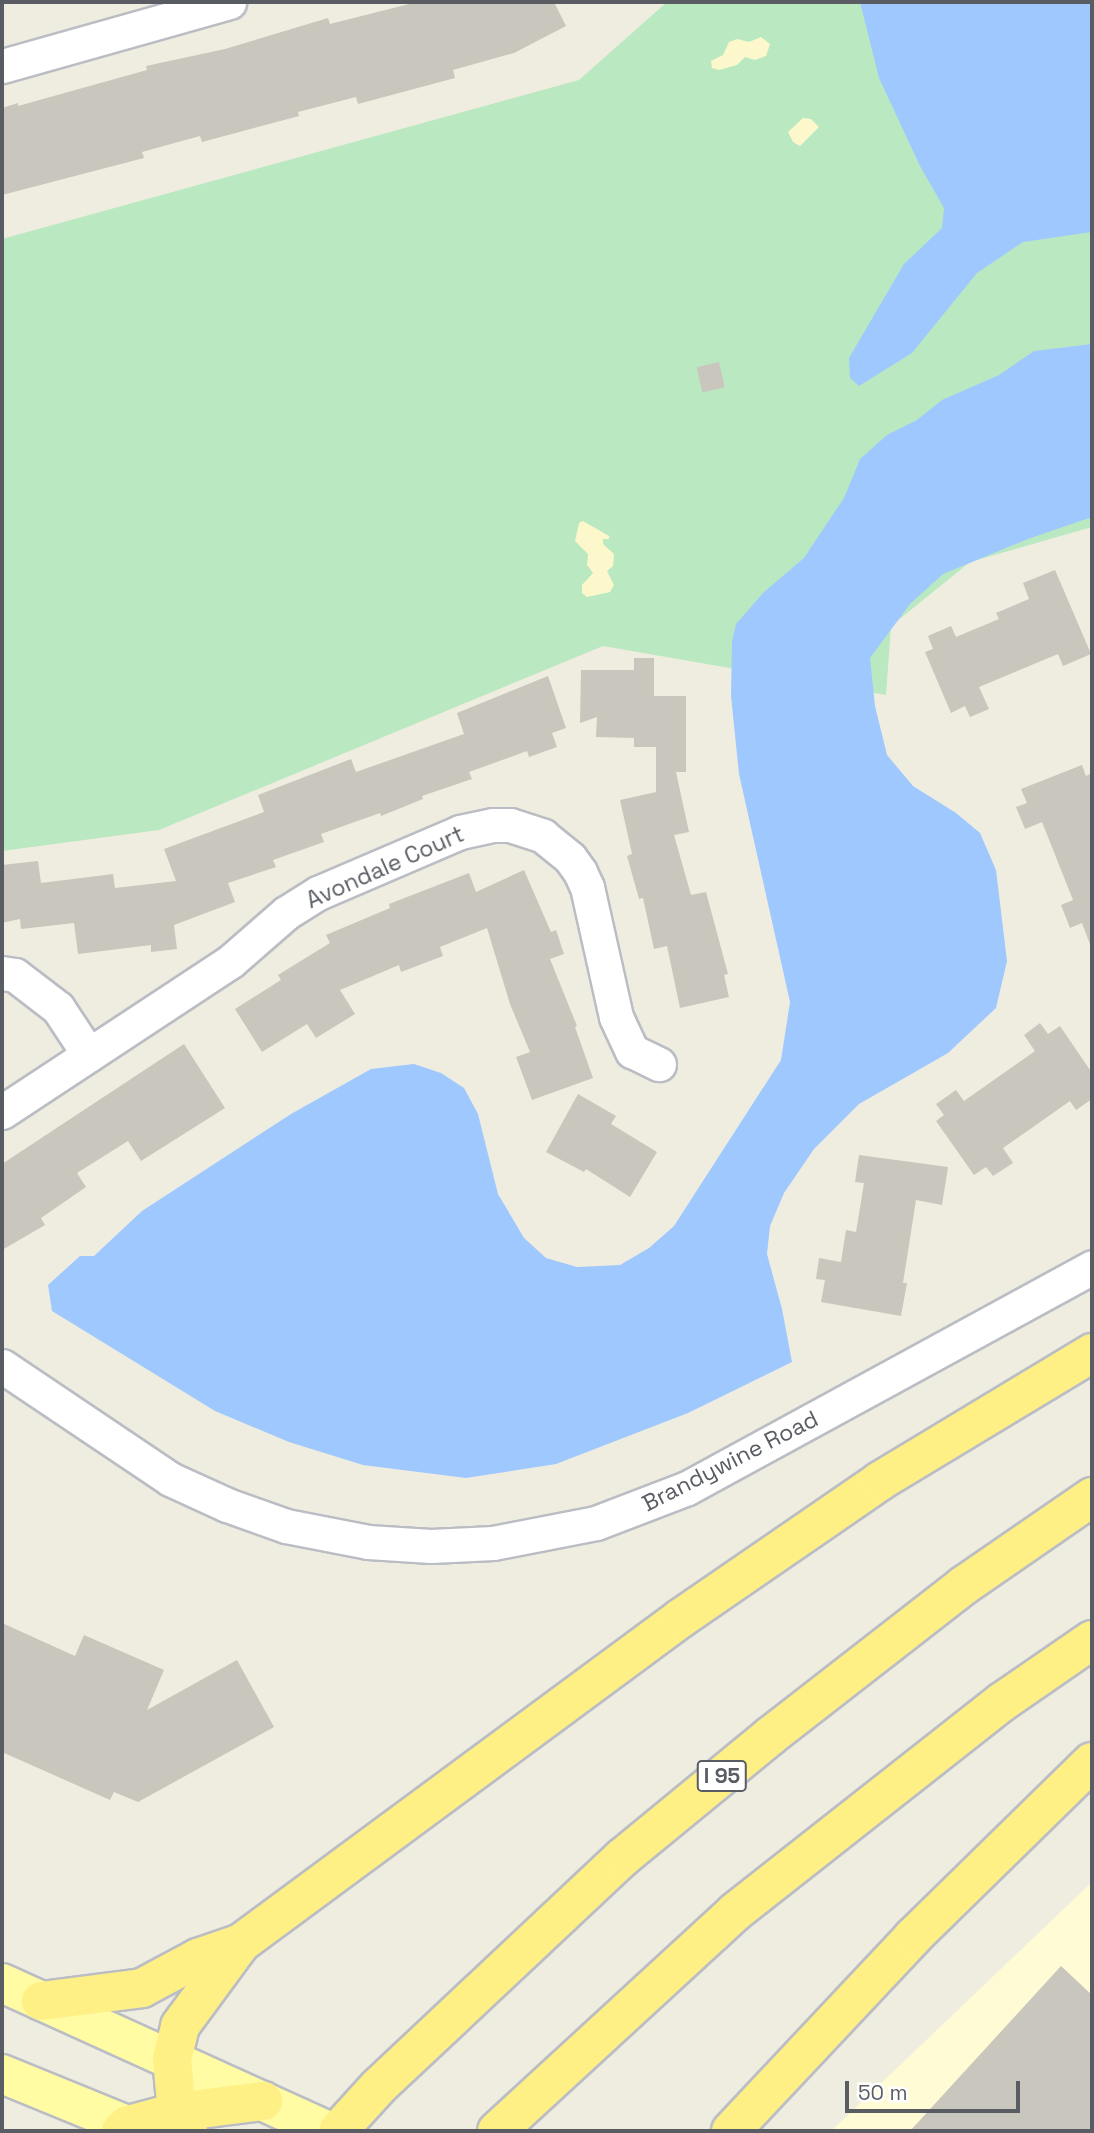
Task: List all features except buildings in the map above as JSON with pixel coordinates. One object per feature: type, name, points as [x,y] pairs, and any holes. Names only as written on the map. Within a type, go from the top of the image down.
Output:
[{"type":"highway","points":[[41,2001],[142,1988],[198,1958],[241,1943],[692,1611],[880,1480],[1092,1353]]},
{"type":"highway","name":"I 95","points":[[338,2131],[378,2087],[623,1857],[769,1737],[963,1586],[1092,1497]]},
{"type":"highway","points":[[497,2131],[735,1912],[1002,1702],[1092,1640]]},
{"type":"highway","points":[[731,2131],[913,1937],[1092,1762]]},
{"type":"highway","points":[[182,2122],[172,2059],[180,2026],[241,1943]]},
{"type":"highway","points":[[748,2131],[775,2084]]},
{"type":"highway","points":[[130,2129],[182,2122],[263,2101]]},
{"type":"main road","points":[[2,1983],[328,2131]]},
{"type":"main road","points":[[2,2074],[130,2129]]},
{"type":"street","points":[[2,66],[229,2]]},
{"type":"street","name":"Avondale Court","points":[[2,1112],[231,961],[286,913],[318,893],[460,832],[493,825],[510,825],[543,836],[564,852],[580,872],[587,887],[616,1017],[632,1051],[659,1065]]},
{"type":"street","points":[[2,973],[15,975],[58,1008],[89,1055]]},
{"type":"street","name":"Brandywine Road","points":[[2,1366],[170,1479],[227,1505],[286,1525],[368,1542],[431,1546],[494,1543],[596,1523],[687,1488],[1092,1267]]},
{"type":"shaded area","points":[[1092,1882],[1092,2131],[831,2131]]},
{"type":"green space","points":[[667,2],[1092,2],[1092,527],[970,562],[891,626],[886,695],[603,646],[159,830],[2,851],[2,239],[579,80]]},
{"type":"sand","points":[[761,37],[770,44],[766,56],[755,60],[745,57],[737,65],[719,70],[712,68],[711,61],[723,55],[729,42],[737,39],[749,42]]},
{"type":"sand","points":[[803,118],[811,119],[819,127],[800,146],[793,142],[788,132]]},
{"type":"sand","points":[[583,521],[609,536],[609,539],[603,539],[603,544],[614,554],[613,566],[607,571],[614,585],[610,592],[587,597],[582,593],[582,585],[593,573],[587,565],[588,554],[575,541],[579,523]]},
{"type":"water","points":[[860,2],[1092,2],[1092,232],[1023,242],[977,273],[912,353],[859,386],[850,378],[849,358],[904,264],[942,228],[944,208],[920,166],[879,78]]},
{"type":"water","points":[[1092,344],[1092,517],[1028,539],[943,574],[910,604],[870,658],[875,706],[887,755],[913,786],[956,813],[980,833],[996,870],[1007,961],[996,1008],[948,1053],[859,1104],[814,1149],[784,1193],[770,1226],[767,1254],[782,1309],[792,1362],[688,1413],[556,1464],[466,1478],[363,1465],[289,1442],[215,1411],[52,1311],[48,1285],[80,1256],[94,1256],[142,1211],[291,1114],[371,1069],[414,1064],[441,1073],[464,1088],[478,1114],[498,1194],[524,1238],[546,1258],[577,1267],[620,1265],[649,1248],[674,1226],[781,1060],[790,1002],[739,774],[731,696],[732,641],[736,624],[764,592],[804,558],[844,498],[860,459],[887,435],[917,420],[942,400],[999,375],[1034,351]]}]
